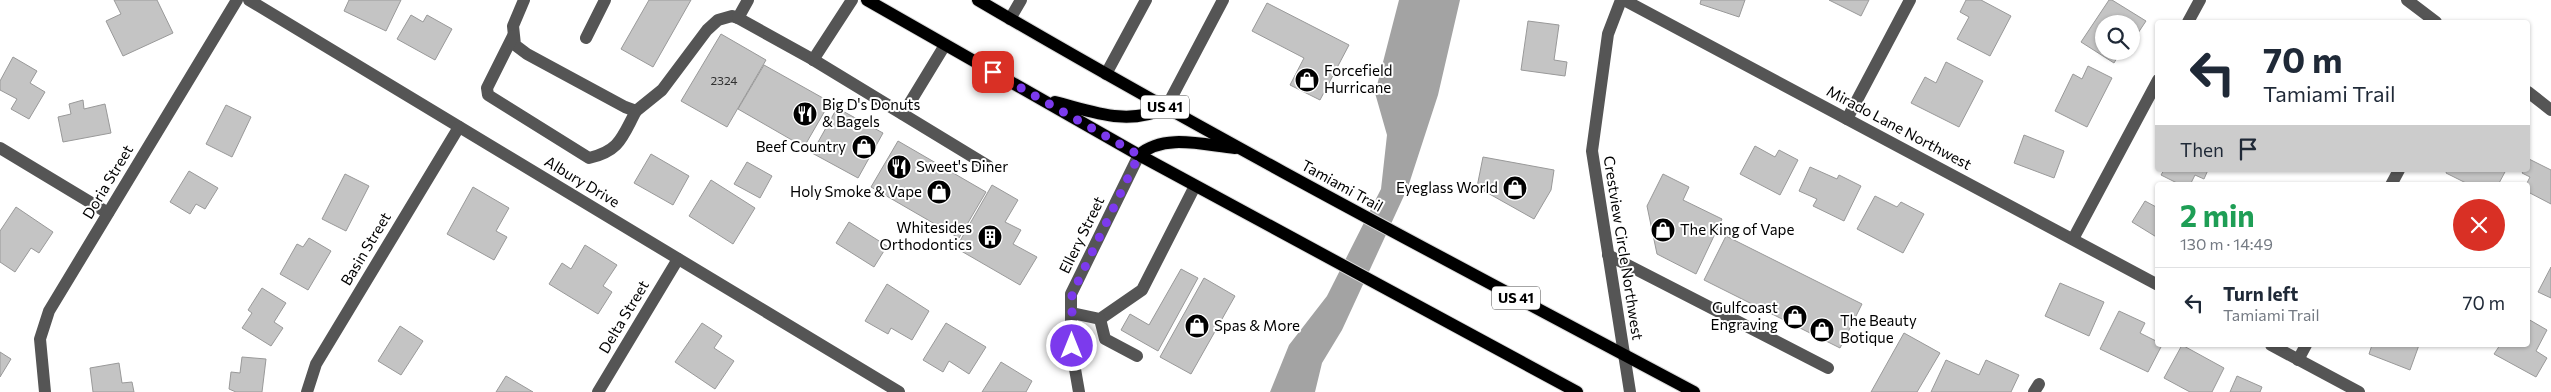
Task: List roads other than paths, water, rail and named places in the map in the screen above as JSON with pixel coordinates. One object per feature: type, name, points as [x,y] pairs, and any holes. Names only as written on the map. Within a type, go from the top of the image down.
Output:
[{"type":"main road","points":[[867,0],[1139,155],[1327,259],[1577,392]]},
{"type":"main road","name":"Tamiami Trail","points":[[978,0],[1166,108],[1409,241],[1694,392]]},
{"type":"main road","points":[[1040,99],[1113,116],[1134,118],[1151,115],[1166,108]]},
{"type":"main road","points":[[1139,155],[1146,148],[1176,142],[1240,148]]},
{"type":"street","name":"Doria Street","points":[[45,392],[40,339],[49,310],[237,0]]},
{"type":"street","name":"Albury Drive","points":[[249,0],[898,392]]},
{"type":"street","points":[[524,0],[516,14],[513,36],[487,88],[488,95],[589,158],[602,155],[616,147],[636,111],[662,90],[707,30],[718,20],[732,16],[813,60],[988,166]]},
{"type":"street","points":[[586,38],[605,0]]},
{"type":"street","points":[[738,18],[748,0]]},
{"type":"street","points":[[813,60],[852,0]]},
{"type":"street","points":[[1010,19],[1021,0]]},
{"type":"street","points":[[1106,74],[1146,0]]},
{"type":"street","points":[[1166,108],[1223,0]]},
{"type":"street","name":"Mirado Lane Northwest","points":[[1623,0],[2155,282]]},
{"type":"street","name":"Crestview Circle Northwest","points":[[1623,0],[1608,34],[1592,151],[1630,392]]},
{"type":"street","points":[[1847,119],[1910,0]]},
{"type":"street","points":[[2189,20],[2200,0]]},
{"type":"street","points":[[2407,0],[2433,20]]},
{"type":"street","points":[[513,36],[515,45],[527,54],[624,107],[636,111]]},
{"type":"street","points":[[903,114],[945,45]]},
{"type":"street","points":[[2073,239],[2155,86]]},
{"type":"street","points":[[2530,94],[2551,110]]},
{"type":"street","name":"Basin Street","points":[[307,392],[316,364],[459,127]]},
{"type":"street","points":[[0,148],[108,213]]},
{"type":"street","name":"Ellery Street","points":[[1079,392],[1072,346],[1072,294],[1139,155]]},
{"type":"street","points":[[1072,313],[1100,320],[1142,290],[1195,186]]},
{"type":"street","points":[[1608,255],[1828,368]]},
{"type":"street","name":"Delta Street","points":[[598,392],[678,258]]},
{"type":"street","points":[[1100,320],[1105,339],[1137,356]]},
{"type":"street","points":[[2275,347],[2359,392]]},
{"type":"street","points":[[2298,360],[2305,347]]},
{"type":"place","name":"Forcefield Hurricane","points":[[1307,80]]},
{"type":"place","name":"Big D's Donuts & Bagels","points":[[805,114]]},
{"type":"place","name":"Beef Country","points":[[864,147]]},
{"type":"place","name":"Sweet's Diner","points":[[899,167]]},
{"type":"place","name":"Eyeglass World","points":[[1515,188]]},
{"type":"place","name":"Holy Smoke & Vape","points":[[939,192]]},
{"type":"place","name":"The King of Vape","points":[[1663,230]]},
{"type":"place","name":"Whitesides Orthodontics","points":[[990,237]]},
{"type":"place","name":"Gulfcoast Engraving","points":[[1795,317]]},
{"type":"place","name":"Spas & More","points":[[1197,326]]},
{"type":"place","name":"The Beauty Botique","points":[[1822,330]]}]
